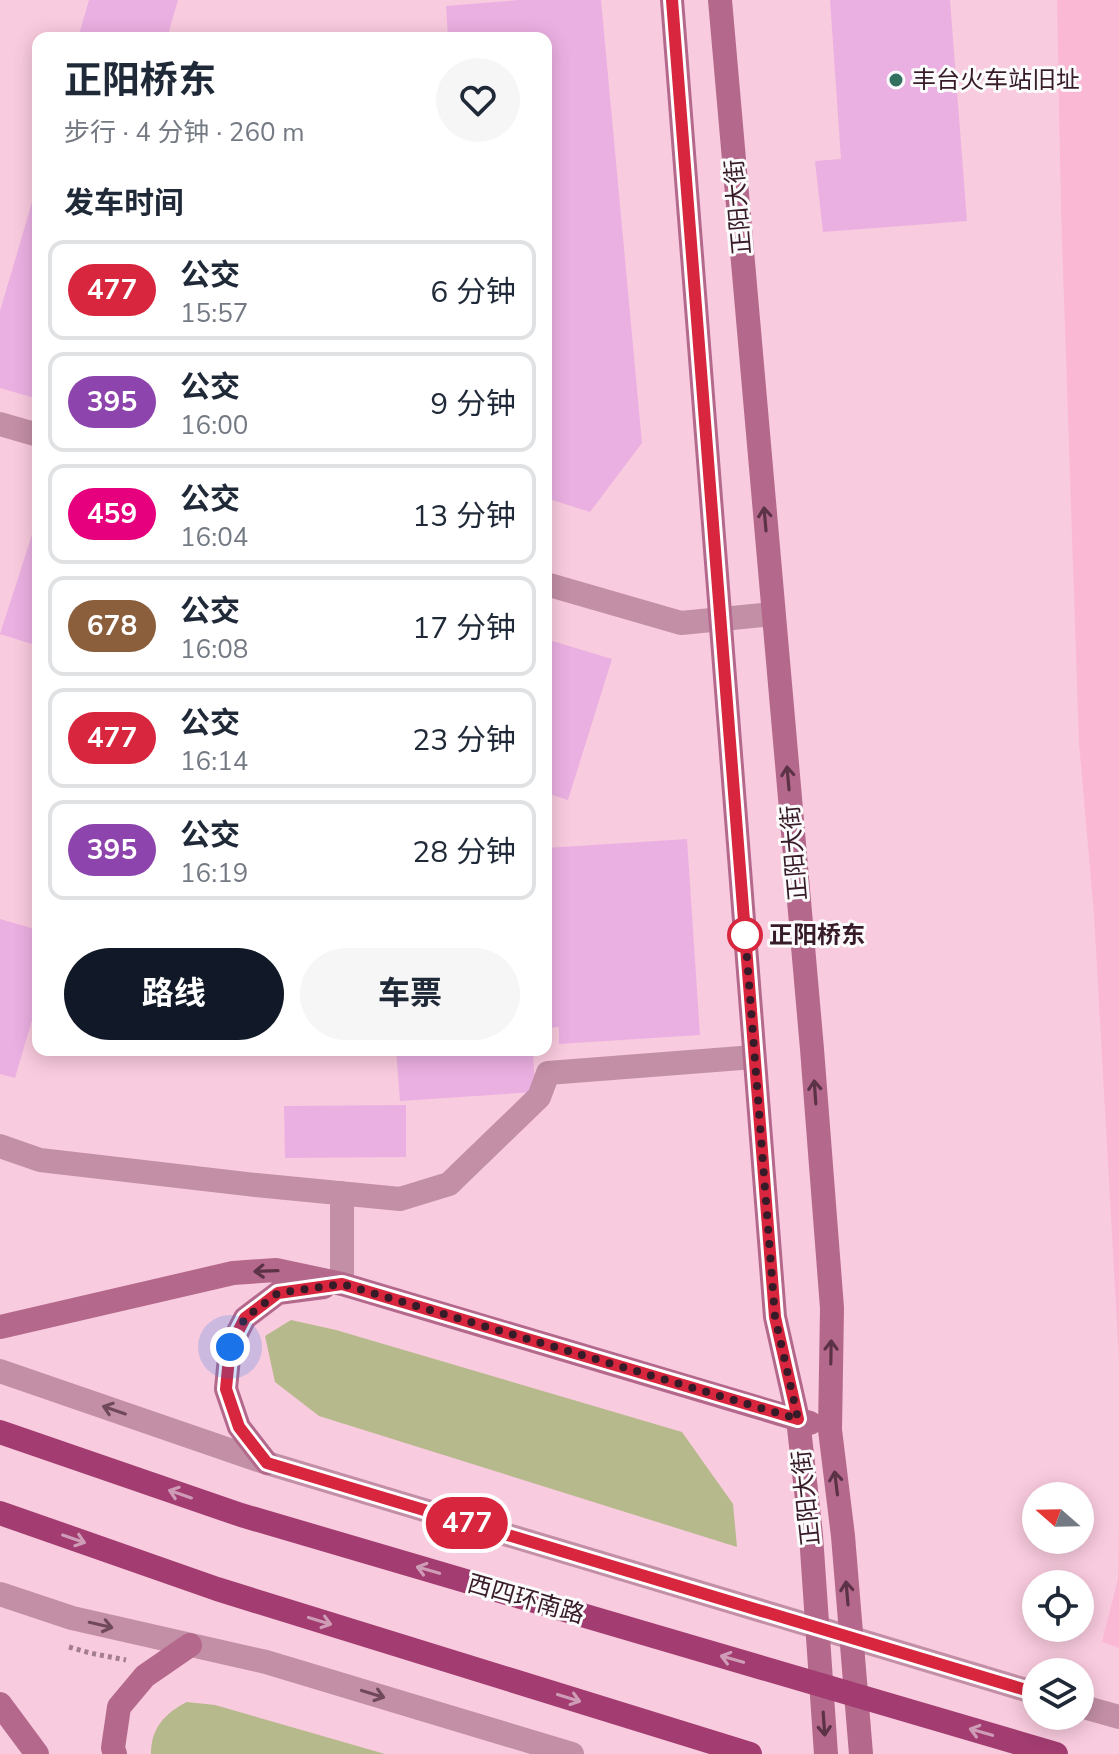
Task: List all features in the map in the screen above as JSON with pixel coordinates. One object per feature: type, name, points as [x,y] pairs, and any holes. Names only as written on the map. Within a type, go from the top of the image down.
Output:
[{"type":"highway","name":"西四环南路","points":[[0,1432],[241,1515],[1056,1754]]},
{"type":"highway","points":[[0,1513],[217,1589],[750,1754]]},
{"type":"main road","name":"正阳大街","points":[[672,0],[775,1317],[798,1419],[811,1535],[826,1754]]},
{"type":"main road","name":"正阳大街","points":[[720,0],[812,1049],[832,1308],[830,1430],[843,1536],[861,1754]]},
{"type":"main road","points":[[0,1327],[233,1273],[276,1270],[342,1284],[830,1430]]},
{"type":"main road","points":[[267,1463],[239,1427],[226,1389],[230,1347],[245,1318],[278,1293],[342,1284]]},
{"type":"main road","points":[[115,1754],[113,1748],[119,1707],[145,1676],[190,1645]]},
{"type":"main road","points":[[0,1704],[37,1754]]},
{"type":"street","points":[[0,424],[32,433]]},
{"type":"street","points":[[552,586],[681,623],[773,614]]},
{"type":"street","points":[[0,1146],[40,1160],[400,1199],[449,1184],[539,1097],[548,1073],[754,1057]]},
{"type":"street","points":[[342,1193],[342,1284]]},
{"type":"street","points":[[0,1371],[267,1463],[1022,1689]]},
{"type":"street","points":[[0,1594],[72,1618],[266,1662],[572,1754]]},
{"type":"street","points":[[1094,1710],[1119,1717]]},
{"type":"path","points":[[60,1643],[90,1653],[160,1665]]},
{"type":"shaded area","points":[[1057,0],[1119,0],[1119,1359],[1094,914],[1079,743]]},
{"type":"shaded area","points":[[1119,1523],[1119,1648],[1102,1642],[1118,1579]]},
{"type":"green space","points":[[291,1320],[336,1330],[682,1432],[733,1504],[737,1547],[319,1416],[275,1382],[265,1336]]},
{"type":"green space","points":[[187,1702],[215,1705],[385,1754],[151,1754],[154,1736],[161,1722]]},
{"type":"building","points":[[89,0],[178,0],[169,32],[80,32]]},
{"type":"building","points":[[519,0],[601,0],[642,443],[590,512],[552,500],[552,32],[448,32],[446,6]]},
{"type":"building","name":"丰台火车站旧址","points":[[830,0],[950,0],[967,221],[823,232],[815,161],[841,159]]},
{"type":"building","points":[[32,202],[32,397],[0,388],[0,311]]},
{"type":"building","points":[[32,535],[32,644],[0,634]]},
{"type":"building","points":[[552,641],[612,659],[568,800],[552,795]]},
{"type":"building","points":[[687,839],[700,1035],[559,1044],[559,1027],[552,1028],[552,848]]},
{"type":"building","points":[[0,919],[32,928],[32,1020],[15,1078],[0,1074]]},
{"type":"building","points":[[396,1056],[533,1056],[535,1092],[400,1101]]},
{"type":"building","points":[[406,1105],[406,1157],[285,1158],[284,1106]]},
{"type":"bus line","name":"477","points":[[672,0],[775,1317],[798,1419],[342,1284],[278,1293],[245,1318],[230,1347],[226,1389],[239,1427],[267,1463],[1022,1689]]},
{"type":"place","name":"丰台火车站旧址","points":[[896,80]]},
{"type":"place","name":"正阳桥东","points":[[745,935]]},
{"type":"route","points":[[230,1347],[245,1318],[278,1293],[342,1284],[798,1419],[775,1317],[745,932],[745,935]]}]
